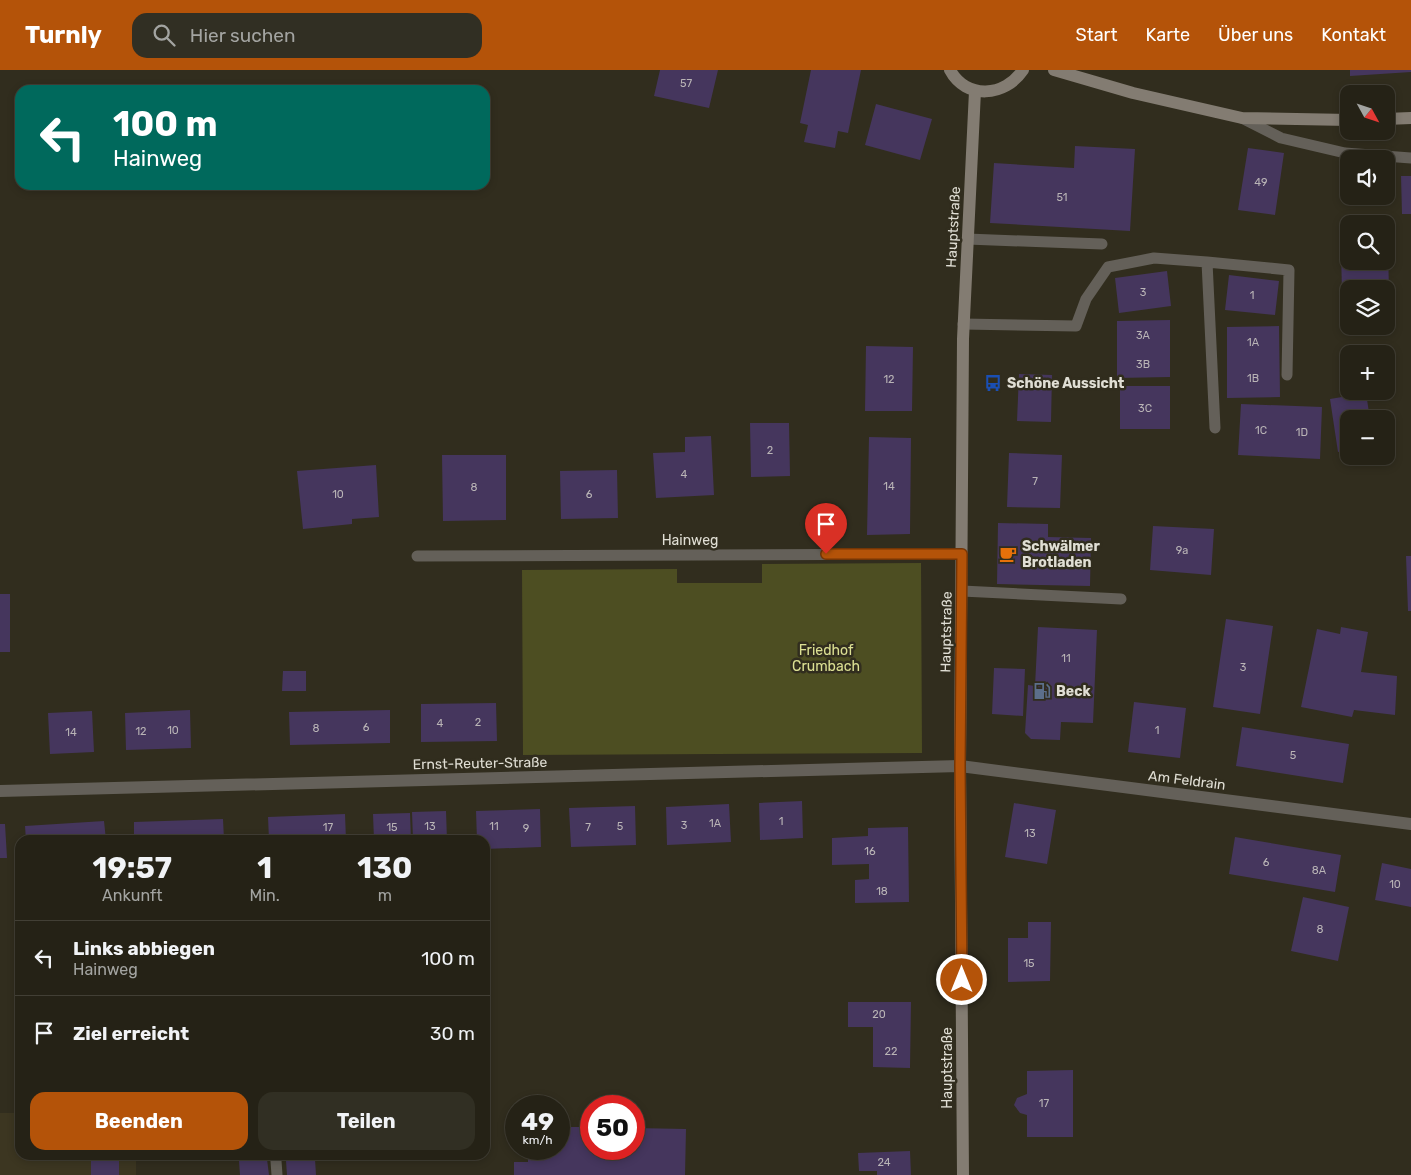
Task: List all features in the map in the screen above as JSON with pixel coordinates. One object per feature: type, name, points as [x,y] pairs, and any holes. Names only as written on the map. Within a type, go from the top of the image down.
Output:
[{"type":"main road","points":[[950,70],[961,84],[975,91],[993,92],[1002,89],[1017,78],[1022,70]]},
{"type":"main road","points":[[1054,70],[1133,93],[1242,118],[1340,120]]},
{"type":"main road","name":"Hauptstraße","points":[[963,1175],[960,766],[963,324],[975,91]]},
{"type":"main road","points":[[1395,119],[1411,118]]},
{"type":"street","name":"Ernst-Reuter-Straße","points":[[0,791],[960,766]]},
{"type":"street","name":"Am Feldrain","points":[[960,766],[1411,824]]},
{"type":"lane","points":[[1242,118],[1281,138],[1345,153],[1411,158]]},
{"type":"lane","points":[[967,239],[1102,244]]},
{"type":"lane","points":[[963,324],[1076,326],[1086,298],[1108,267],[1154,258],[1289,270],[1287,374]]},
{"type":"lane","points":[[1208,262],[1215,428]]},
{"type":"lane","name":"Hainweg","points":[[418,556],[962,554]]},
{"type":"lane","points":[[962,591],[1121,599]]},
{"type":"lane","points":[[276,1161],[277,1175]]},
{"type":"shaded area","points":[[0,1113],[15,1113],[15,1160],[136,1160],[136,1175],[0,1175]]},
{"type":"green space","name":"Friedhof Crumbach","points":[[921,563],[922,753],[523,755],[522,570],[677,569],[677,583],[762,583],[762,564]]},
{"type":"building","points":[[660,70],[718,70],[709,108],[654,96]]},
{"type":"building","points":[[811,70],[861,70],[848,133],[838,131],[835,148],[804,142],[808,125],[800,123]]},
{"type":"building","points":[[1350,70],[1411,70],[1411,72],[1350,76]]},
{"type":"building","points":[[876,104],[932,119],[920,160],[865,145]]},
{"type":"building","points":[[1075,146],[1135,149],[1130,231],[990,223],[994,163],[1074,168]]},
{"type":"building","points":[[1248,148],[1284,153],[1275,215],[1238,210]]},
{"type":"building","points":[[1401,176],[1411,176],[1411,214],[1402,214]]},
{"type":"building","points":[[1341,270],[1388,270],[1389,280],[1342,280]]},
{"type":"building","points":[[1167,271],[1171,306],[1119,313],[1115,278]]},
{"type":"building","points":[[1229,275],[1279,281],[1275,315],[1225,310]]},
{"type":"building","points":[[1170,320],[1170,377],[1117,378],[1117,321]]},
{"type":"building","points":[[1279,326],[1280,397],[1227,398],[1227,327]]},
{"type":"building","points":[[866,346],[913,347],[912,411],[865,411]]},
{"type":"building","points":[[1019,374],[1052,375],[1051,422],[1017,421]]},
{"type":"building","points":[[1120,386],[1170,386],[1170,429],[1120,429]]},
{"type":"building","points":[[1340,397],[1340,400],[1367,400],[1369,410],[1340,410],[1340,452],[1338,452],[1330,399]]},
{"type":"building","points":[[1241,404],[1322,407],[1320,459],[1238,455]]},
{"type":"building","points":[[750,423],[789,423],[790,476],[751,477]]},
{"type":"building","points":[[711,436],[714,495],[656,498],[653,453],[685,452],[685,437]]},
{"type":"building","points":[[869,437],[911,438],[910,534],[867,535]]},
{"type":"building","points":[[1009,453],[1062,455],[1060,508],[1007,507]]},
{"type":"building","points":[[442,455],[506,455],[506,520],[443,521]]},
{"type":"building","points":[[376,465],[379,517],[352,519],[352,524],[303,529],[297,471]]},
{"type":"building","points":[[617,470],[618,518],[561,519],[560,471]]},
{"type":"building","points":[[998,523],[1048,524],[1048,537],[1091,538],[1090,586],[997,584]]},
{"type":"building","points":[[1153,526],[1214,529],[1211,575],[1150,570]]},
{"type":"building","points":[[1406,556],[1411,556],[1411,611],[1408,611]]},
{"type":"building","points":[[0,594],[10,594],[10,652],[0,652]]},
{"type":"building","points":[[1226,619],[1273,626],[1260,714],[1213,707]]},
{"type":"building","points":[[1038,627],[1097,630],[1093,723],[1061,722],[1060,740],[1031,739],[1025,733],[1028,685],[1035,686]]},
{"type":"building","points":[[1341,627],[1368,632],[1361,672],[1397,676],[1395,715],[1354,710],[1352,717],[1301,707],[1317,629],[1340,634]]},
{"type":"building","points":[[994,668],[1025,669],[1023,716],[992,714]]},
{"type":"building","points":[[283,671],[306,671],[306,691],[282,691]]},
{"type":"building","points":[[1134,702],[1186,708],[1180,758],[1128,752]]},
{"type":"building","points":[[496,703],[497,741],[421,742],[421,704]]},
{"type":"building","points":[[190,710],[191,748],[126,750],[125,713]]},
{"type":"building","points":[[390,710],[390,743],[290,745],[289,712]]},
{"type":"building","points":[[92,711],[94,752],[50,754],[48,713]]},
{"type":"building","points":[[1242,727],[1349,744],[1343,783],[1236,766]]},
{"type":"building","points":[[802,801],[803,838],[760,840],[759,803]]},
{"type":"building","points":[[1014,803],[1056,810],[1047,864],[1005,857]]},
{"type":"building","points":[[729,804],[731,842],[667,845],[666,807]]},
{"type":"building","points":[[635,806],[636,845],[571,847],[569,808]]},
{"type":"building","points":[[540,809],[541,847],[490,849],[490,835],[477,835],[476,811]]},
{"type":"building","points":[[446,811],[447,835],[413,835],[412,812]]},
{"type":"building","points":[[410,813],[411,835],[374,835],[373,814]]},
{"type":"building","points":[[345,814],[346,835],[269,835],[268,817]]},
{"type":"building","points":[[223,819],[224,835],[134,835],[134,822]]},
{"type":"building","points":[[104,821],[105,835],[26,835],[25,826]]},
{"type":"building","points":[[0,824],[5,824],[7,858],[0,858]]},
{"type":"building","points":[[908,827],[909,902],[855,903],[855,880],[869,879],[869,864],[832,865],[832,838],[868,836],[868,828]]},
{"type":"building","points":[[1235,837],[1341,855],[1335,892],[1229,874]]},
{"type":"building","points":[[1382,863],[1411,869],[1411,907],[1375,900]]},
{"type":"building","points":[[1303,897],[1349,907],[1338,961],[1291,951]]},
{"type":"building","points":[[1028,922],[1051,922],[1050,981],[1008,982],[1008,938],[1028,938]]},
{"type":"building","points":[[848,1002],[911,1002],[910,1068],[873,1067],[873,1027],[848,1027]]},
{"type":"building","points":[[1073,1070],[1073,1137],[1027,1137],[1027,1115],[1020,1113],[1014,1105],[1017,1098],[1027,1094],[1027,1071]]},
{"type":"building","points":[[570,1127],[580,1127],[580,1160],[645,1160],[645,1128],[686,1129],[685,1175],[514,1175],[514,1162],[528,1162],[528,1160],[570,1160]]},
{"type":"building","points":[[910,1151],[911,1175],[877,1175],[877,1171],[859,1171],[858,1153]]},
{"type":"building","points":[[91,1160],[119,1160],[119,1175],[91,1175]]},
{"type":"building","points":[[267,1160],[269,1175],[240,1175],[239,1161]]},
{"type":"building","points":[[315,1160],[316,1175],[287,1175],[286,1161]]},
{"type":"place","name":"Schöne Aussicht","points":[[993,383]]},
{"type":"place","name":"Schwälmer Brotladen","points":[[1008,554]]},
{"type":"place","name":"Beck","points":[[1042,691]]},
{"type":"route","points":[[826,554],[962,554],[960,766],[962,980]]}]
